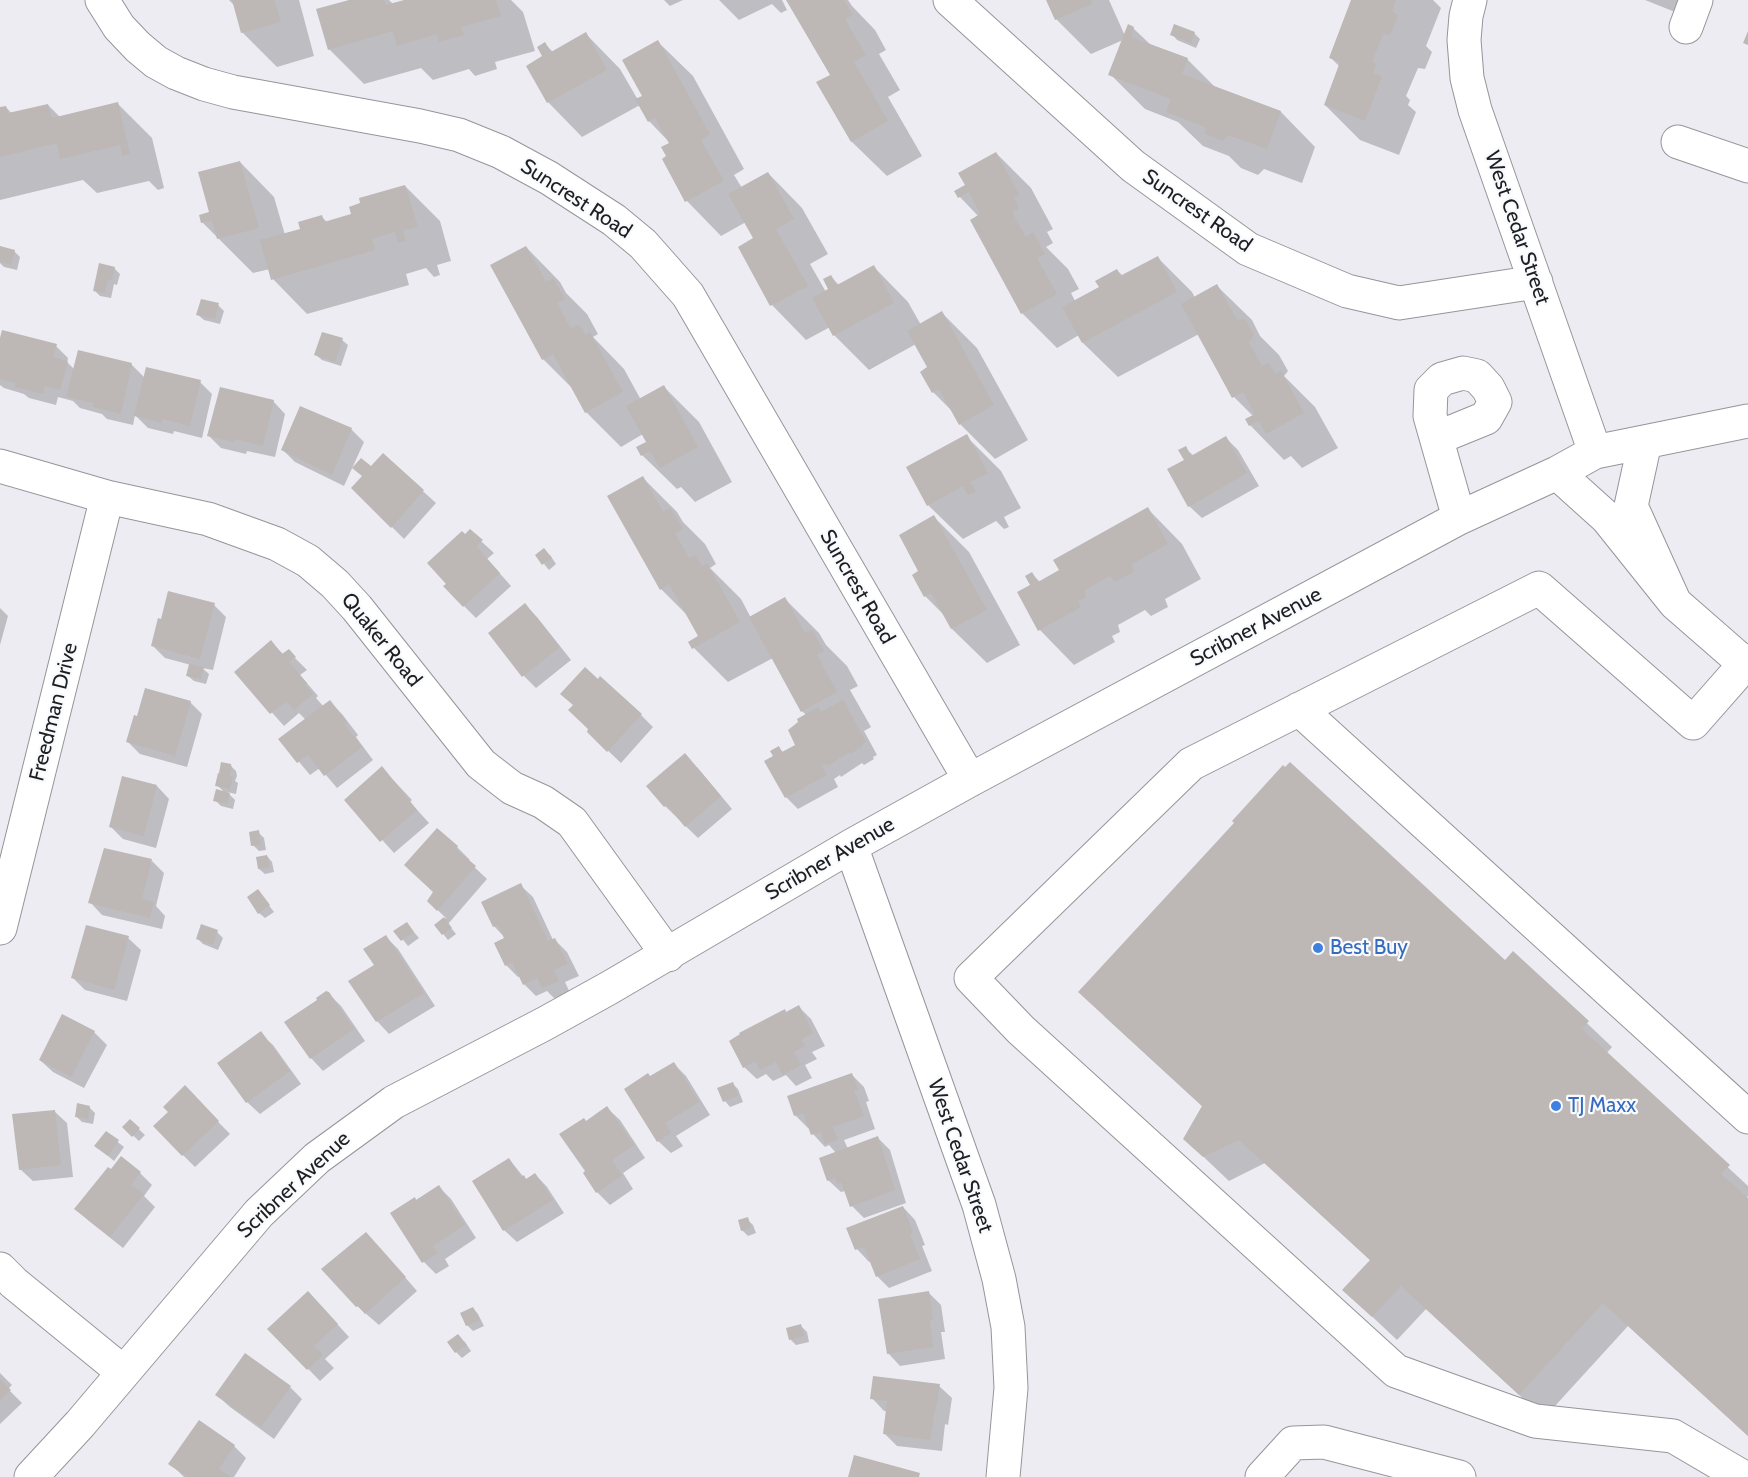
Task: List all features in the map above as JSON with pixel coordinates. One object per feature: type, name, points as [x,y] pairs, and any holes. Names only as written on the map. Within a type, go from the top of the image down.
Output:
[{"type":"street","name":"Suncrest Road","points":[[102,0],[119,27],[138,47],[156,62],[176,73],[233,92],[459,135],[501,152],[549,178],[614,220],[643,244],[688,295],[970,780]]},
{"type":"street","name":"Suncrest Road","points":[[950,0],[1133,166],[1248,249],[1347,291],[1399,303],[1536,282]]},
{"type":"street","name":"West Cedar Street","points":[[1470,0],[1464,40],[1467,78],[1475,110],[1595,452]]},
{"type":"street","points":[[1678,142],[1748,166]]},
{"type":"street","name":"Scribner Avenue","points":[[31,1477],[80,1424],[240,1233],[291,1181],[338,1141],[394,1102],[544,1024],[668,955],[851,846],[970,780],[1459,518],[1557,473],[1595,452],[1748,421]]},
{"type":"street","points":[[1437,438],[1459,518]]},
{"type":"street","points":[[1645,442],[1631,506],[1675,603]]},
{"type":"street","name":"Quaker Road","points":[[0,466],[107,497],[208,519],[277,544],[308,561],[357,608],[481,764],[512,788],[543,802],[572,822],[668,955]]},
{"type":"street","points":[[1557,473],[1607,518],[1675,603],[1747,662],[1693,723],[1539,588],[1191,764],[971,978],[1021,1030],[1396,1371],[1534,1421],[1673,1436],[1743,1477]]},
{"type":"street","name":"Freedman Drive","points":[[0,928],[107,497]]},
{"type":"street","points":[[1299,709],[1748,1117]]},
{"type":"street","name":"West Cedar Street","points":[[851,846],[979,1205],[999,1279],[1008,1327],[1011,1388],[1003,1477]]},
{"type":"street","points":[[0,1269],[123,1372]]},
{"type":"street","points":[[1262,1477],[1293,1443],[1324,1442],[1459,1477]]},
{"type":"building","points":[[232,0],[274,0],[281,22],[241,33]]},
{"type":"building","points":[[349,0],[384,0],[386,5],[404,0],[496,0],[501,16],[461,27],[464,35],[439,42],[437,34],[397,46],[393,31],[328,50],[316,9]]},
{"type":"building","points":[[786,0],[844,0],[853,15],[845,19],[866,55],[854,62],[888,121],[851,142],[816,82],[830,75]]},
{"type":"building","points":[[1046,0],[1091,0],[1092,4],[1055,20]]},
{"type":"building","points":[[1351,0],[1396,0],[1392,11],[1398,16],[1390,35],[1383,34],[1372,62],[1376,64],[1373,73],[1382,76],[1365,121],[1324,105],[1340,62],[1329,58]]},
{"type":"building","points":[[1128,24],[1134,27],[1131,37],[1188,58],[1182,74],[1281,111],[1267,149],[1228,135],[1223,141],[1205,134],[1205,127],[1166,112],[1171,99],[1108,75]]},
{"type":"building","points":[[1174,24],[1195,32],[1191,43],[1170,35]]},
{"type":"building","points":[[1748,31],[1748,45],[1743,43]]},
{"type":"building","points":[[586,32],[607,70],[547,103],[526,66],[542,56],[537,47],[545,42],[551,52]]},
{"type":"building","points":[[658,40],[710,134],[701,140],[724,181],[685,202],[662,159],[666,156],[661,147],[669,143],[655,118],[648,122],[635,99],[642,96],[622,60]]},
{"type":"building","points":[[118,102],[130,154],[122,156],[120,145],[60,159],[57,143],[0,157],[0,107],[6,106],[8,113],[48,104],[52,118]]},
{"type":"building","points":[[996,152],[1019,194],[1014,197],[1019,208],[1012,212],[1026,237],[1033,232],[1045,254],[1037,258],[1057,294],[1021,314],[970,220],[980,214],[969,192],[958,198],[954,191],[965,185],[958,173]]},
{"type":"building","points":[[240,161],[259,228],[217,239],[212,220],[201,223],[199,215],[209,212],[198,172]]},
{"type":"building","points":[[768,172],[794,219],[776,229],[808,286],[770,306],[738,247],[753,238],[728,194]]},
{"type":"building","points":[[405,185],[418,227],[403,230],[406,241],[398,243],[395,232],[372,239],[375,250],[271,280],[260,240],[300,229],[298,222],[322,215],[324,222],[351,214],[349,207],[360,203],[359,198]]},
{"type":"building","points":[[0,246],[15,250],[11,265],[0,262]]},
{"type":"building","points":[[526,246],[546,282],[553,278],[565,299],[557,303],[571,329],[579,325],[585,335],[590,332],[623,392],[585,413],[553,354],[542,360],[490,265]]},
{"type":"building","points":[[1158,256],[1177,292],[1082,343],[1062,307],[1099,287],[1095,281],[1117,269],[1120,276]]},
{"type":"building","points":[[99,263],[115,267],[112,280],[108,279],[105,293],[93,291]]},
{"type":"building","points":[[874,265],[894,303],[833,336],[812,298],[828,289],[823,279],[831,275],[837,285]]},
{"type":"building","points":[[1217,284],[1237,320],[1245,319],[1254,335],[1249,342],[1262,366],[1269,363],[1275,374],[1281,371],[1304,413],[1266,434],[1259,421],[1249,426],[1245,419],[1255,414],[1243,392],[1232,398],[1181,304]]},
{"type":"building","points":[[201,299],[219,303],[215,319],[196,315]]},
{"type":"building","points":[[942,311],[994,405],[959,425],[939,389],[932,393],[920,372],[927,367],[907,331]]},
{"type":"building","points":[[2,330],[57,344],[53,357],[68,361],[60,390],[45,386],[43,394],[15,387],[16,383],[0,379]]},
{"type":"building","points":[[322,332],[343,338],[335,362],[314,355]]},
{"type":"building","points":[[78,350],[132,363],[121,414],[93,407],[94,403],[66,397]]},
{"type":"building","points":[[146,367],[201,380],[190,426],[162,419],[162,423],[134,416]]},
{"type":"building","points":[[664,385],[698,447],[660,468],[650,451],[641,456],[636,447],[646,442],[626,406]]},
{"type":"building","points":[[220,387],[274,400],[263,446],[235,439],[234,442],[207,436]]},
{"type":"building","points":[[300,406],[352,428],[332,475],[281,450]]},
{"type":"building","points":[[967,434],[988,473],[970,482],[976,492],[968,495],[963,486],[927,506],[906,467]]},
{"type":"building","points":[[1226,436],[1247,473],[1188,507],[1167,469],[1184,460],[1178,450],[1186,446],[1191,456]]},
{"type":"building","points":[[383,453],[424,490],[391,528],[351,488],[362,476],[352,468],[361,458],[371,466]]},
{"type":"building","points":[[643,476],[663,512],[670,508],[683,529],[675,533],[689,558],[696,555],[702,566],[707,563],[740,622],[692,649],[688,642],[698,636],[669,584],[660,590],[607,496]]},
{"type":"building","points":[[1148,507],[1168,544],[1132,564],[1134,572],[1115,582],[1110,576],[1085,590],[1086,597],[1078,601],[1081,607],[1038,631],[1017,592],[1030,585],[1025,576],[1032,572],[1038,582],[1059,570],[1053,560]]},
{"type":"building","points":[[934,515],[987,610],[951,629],[931,593],[924,597],[912,575],[918,571],[899,535]]},
{"type":"building","points":[[470,529],[483,540],[476,546],[500,573],[463,607],[443,586],[446,584],[427,563],[462,531],[465,534]]},
{"type":"building","points":[[544,548],[552,558],[542,565],[535,555]]},
{"type":"building","points":[[168,591],[215,603],[200,659],[151,646]]},
{"type":"building","points":[[785,597],[805,633],[812,630],[824,651],[817,655],[837,692],[801,712],[749,617]]},
{"type":"building","points":[[525,603],[560,647],[522,677],[488,633]]},
{"type":"building","points":[[271,640],[282,654],[289,649],[296,657],[289,662],[313,694],[294,710],[287,701],[270,714],[234,672]]},
{"type":"building","points":[[189,664],[204,667],[201,679],[186,676]]},
{"type":"building","points":[[585,667],[598,679],[600,676],[642,714],[607,752],[568,710],[573,705],[560,694]]},
{"type":"building","points":[[145,688],[191,701],[175,756],[126,742]]},
{"type":"building","points":[[330,700],[362,747],[324,776],[308,755],[297,763],[278,739]]},
{"type":"building","points":[[843,700],[866,742],[828,766],[827,764],[822,766],[827,775],[785,798],[764,761],[773,756],[770,751],[779,746],[782,752],[795,745],[788,730],[798,722],[797,719],[818,707],[821,712]]},
{"type":"building","points":[[685,753],[721,796],[685,827],[667,805],[664,807],[646,786]]},
{"type":"building","points":[[221,762],[231,764],[232,770],[229,775],[219,773]]},
{"type":"building","points":[[1290,762],[1505,960],[1513,951],[1589,1021],[1582,1029],[1730,1165],[1721,1174],[1748,1198],[1748,1436],[1603,1303],[1519,1395],[1401,1286],[1372,1317],[1342,1290],[1370,1260],[1239,1140],[1203,1157],[1183,1139],[1202,1106],[1078,992],[1234,823],[1232,821],[1283,765],[1285,767]]},
{"type":"building","points":[[382,766],[417,810],[380,842],[344,800]]},
{"type":"building","points":[[218,773],[233,776],[230,789],[215,786]]},
{"type":"building","points":[[122,776],[157,785],[144,836],[109,827]]},
{"type":"building","points":[[216,789],[230,793],[227,804],[213,801]]},
{"type":"building","points":[[437,828],[476,866],[437,911],[427,901],[433,892],[404,865]]},
{"type":"building","points":[[259,830],[261,845],[251,846],[249,832]]},
{"type":"building","points":[[104,848],[152,859],[142,899],[154,902],[150,918],[88,903]]},
{"type":"building","points":[[267,855],[270,867],[258,869],[256,857]]},
{"type":"building","points":[[521,883],[548,941],[555,938],[568,964],[554,970],[559,981],[542,988],[537,978],[523,985],[512,962],[505,966],[494,943],[504,938],[498,925],[493,927],[481,902]]},
{"type":"building","points":[[258,889],[270,905],[258,914],[247,897]]},
{"type":"building","points":[[444,917],[452,928],[442,935],[434,925]]},
{"type":"building","points":[[407,922],[414,932],[401,941],[393,931]]},
{"type":"building","points":[[201,924],[218,930],[213,945],[196,939]]},
{"type":"building","points":[[86,925],[129,936],[114,990],[71,978]]},
{"type":"building","points":[[386,935],[424,993],[376,1022],[348,981],[374,965],[363,949]]},
{"type":"building","points":[[326,991],[329,992],[354,1029],[310,1059],[284,1022],[317,1000],[316,998]]},
{"type":"building","points":[[799,1005],[813,1033],[801,1040],[805,1046],[794,1052],[801,1065],[783,1075],[776,1062],[760,1070],[755,1061],[743,1068],[729,1041],[739,1033],[785,1009],[786,1012]]},
{"type":"building","points":[[62,1014],[95,1031],[71,1077],[39,1060]]},
{"type":"building","points":[[261,1031],[290,1071],[246,1103],[217,1063]]},
{"type":"building","points":[[674,1062],[699,1102],[665,1123],[671,1133],[657,1142],[624,1089],[648,1073],[650,1076]]},
{"type":"building","points":[[852,1073],[858,1089],[854,1090],[864,1116],[833,1127],[838,1140],[825,1144],[821,1132],[811,1135],[803,1113],[794,1116],[787,1096]]},
{"type":"building","points":[[733,1082],[738,1096],[723,1102],[717,1088]]},
{"type":"building","points":[[185,1085],[219,1121],[182,1156],[153,1126],[168,1112],[163,1107]]},
{"type":"building","points":[[77,1103],[90,1106],[88,1119],[75,1117]]},
{"type":"building","points":[[607,1106],[634,1145],[612,1160],[622,1176],[596,1193],[583,1173],[585,1171],[559,1134],[584,1118],[586,1121]]},
{"type":"building","points":[[55,1110],[61,1165],[19,1170],[12,1114]]},
{"type":"building","points":[[130,1119],[140,1128],[132,1137],[122,1127]]},
{"type":"building","points":[[106,1131],[119,1140],[108,1156],[94,1146]]},
{"type":"building","points":[[878,1136],[895,1190],[850,1207],[841,1182],[837,1184],[835,1178],[827,1181],[819,1158]]},
{"type":"building","points":[[121,1156],[141,1172],[131,1185],[144,1194],[110,1237],[74,1209],[108,1167],[111,1169]]},
{"type":"building","points":[[509,1158],[521,1177],[524,1175],[526,1179],[535,1173],[553,1200],[503,1231],[472,1181]]},
{"type":"building","points":[[439,1185],[465,1225],[433,1246],[438,1253],[422,1263],[390,1213]]},
{"type":"building","points":[[903,1206],[913,1232],[910,1234],[920,1259],[876,1277],[864,1247],[855,1250],[846,1228]]},
{"type":"building","points":[[748,1217],[751,1228],[741,1231],[738,1220]]},
{"type":"building","points":[[366,1232],[406,1277],[365,1314],[321,1269]]},
{"type":"building","points":[[308,1291],[338,1324],[314,1346],[323,1355],[307,1370],[267,1329]]},
{"type":"building","points":[[929,1291],[933,1320],[930,1320],[933,1347],[887,1354],[878,1299]]},
{"type":"building","points":[[473,1307],[480,1320],[466,1326],[460,1313]]},
{"type":"building","points":[[801,1324],[804,1336],[789,1340],[786,1328]]},
{"type":"building","points":[[458,1334],[467,1345],[455,1353],[447,1342]]},
{"type":"building","points":[[245,1353],[291,1386],[261,1427],[215,1395]]},
{"type":"building","points":[[873,1376],[940,1384],[930,1440],[883,1434],[887,1401],[870,1399]]},
{"type":"building","points":[[0,1379],[11,1390],[0,1400]]},
{"type":"building","points":[[199,1420],[235,1445],[219,1469],[232,1477],[187,1477],[168,1464]]},
{"type":"building","points":[[854,1455],[920,1473],[919,1477],[848,1477]]},
{"type":"place","name":"Best Buy","points":[[1318,948]]},
{"type":"place","name":"TJ Maxx","points":[[1556,1106]]}]
